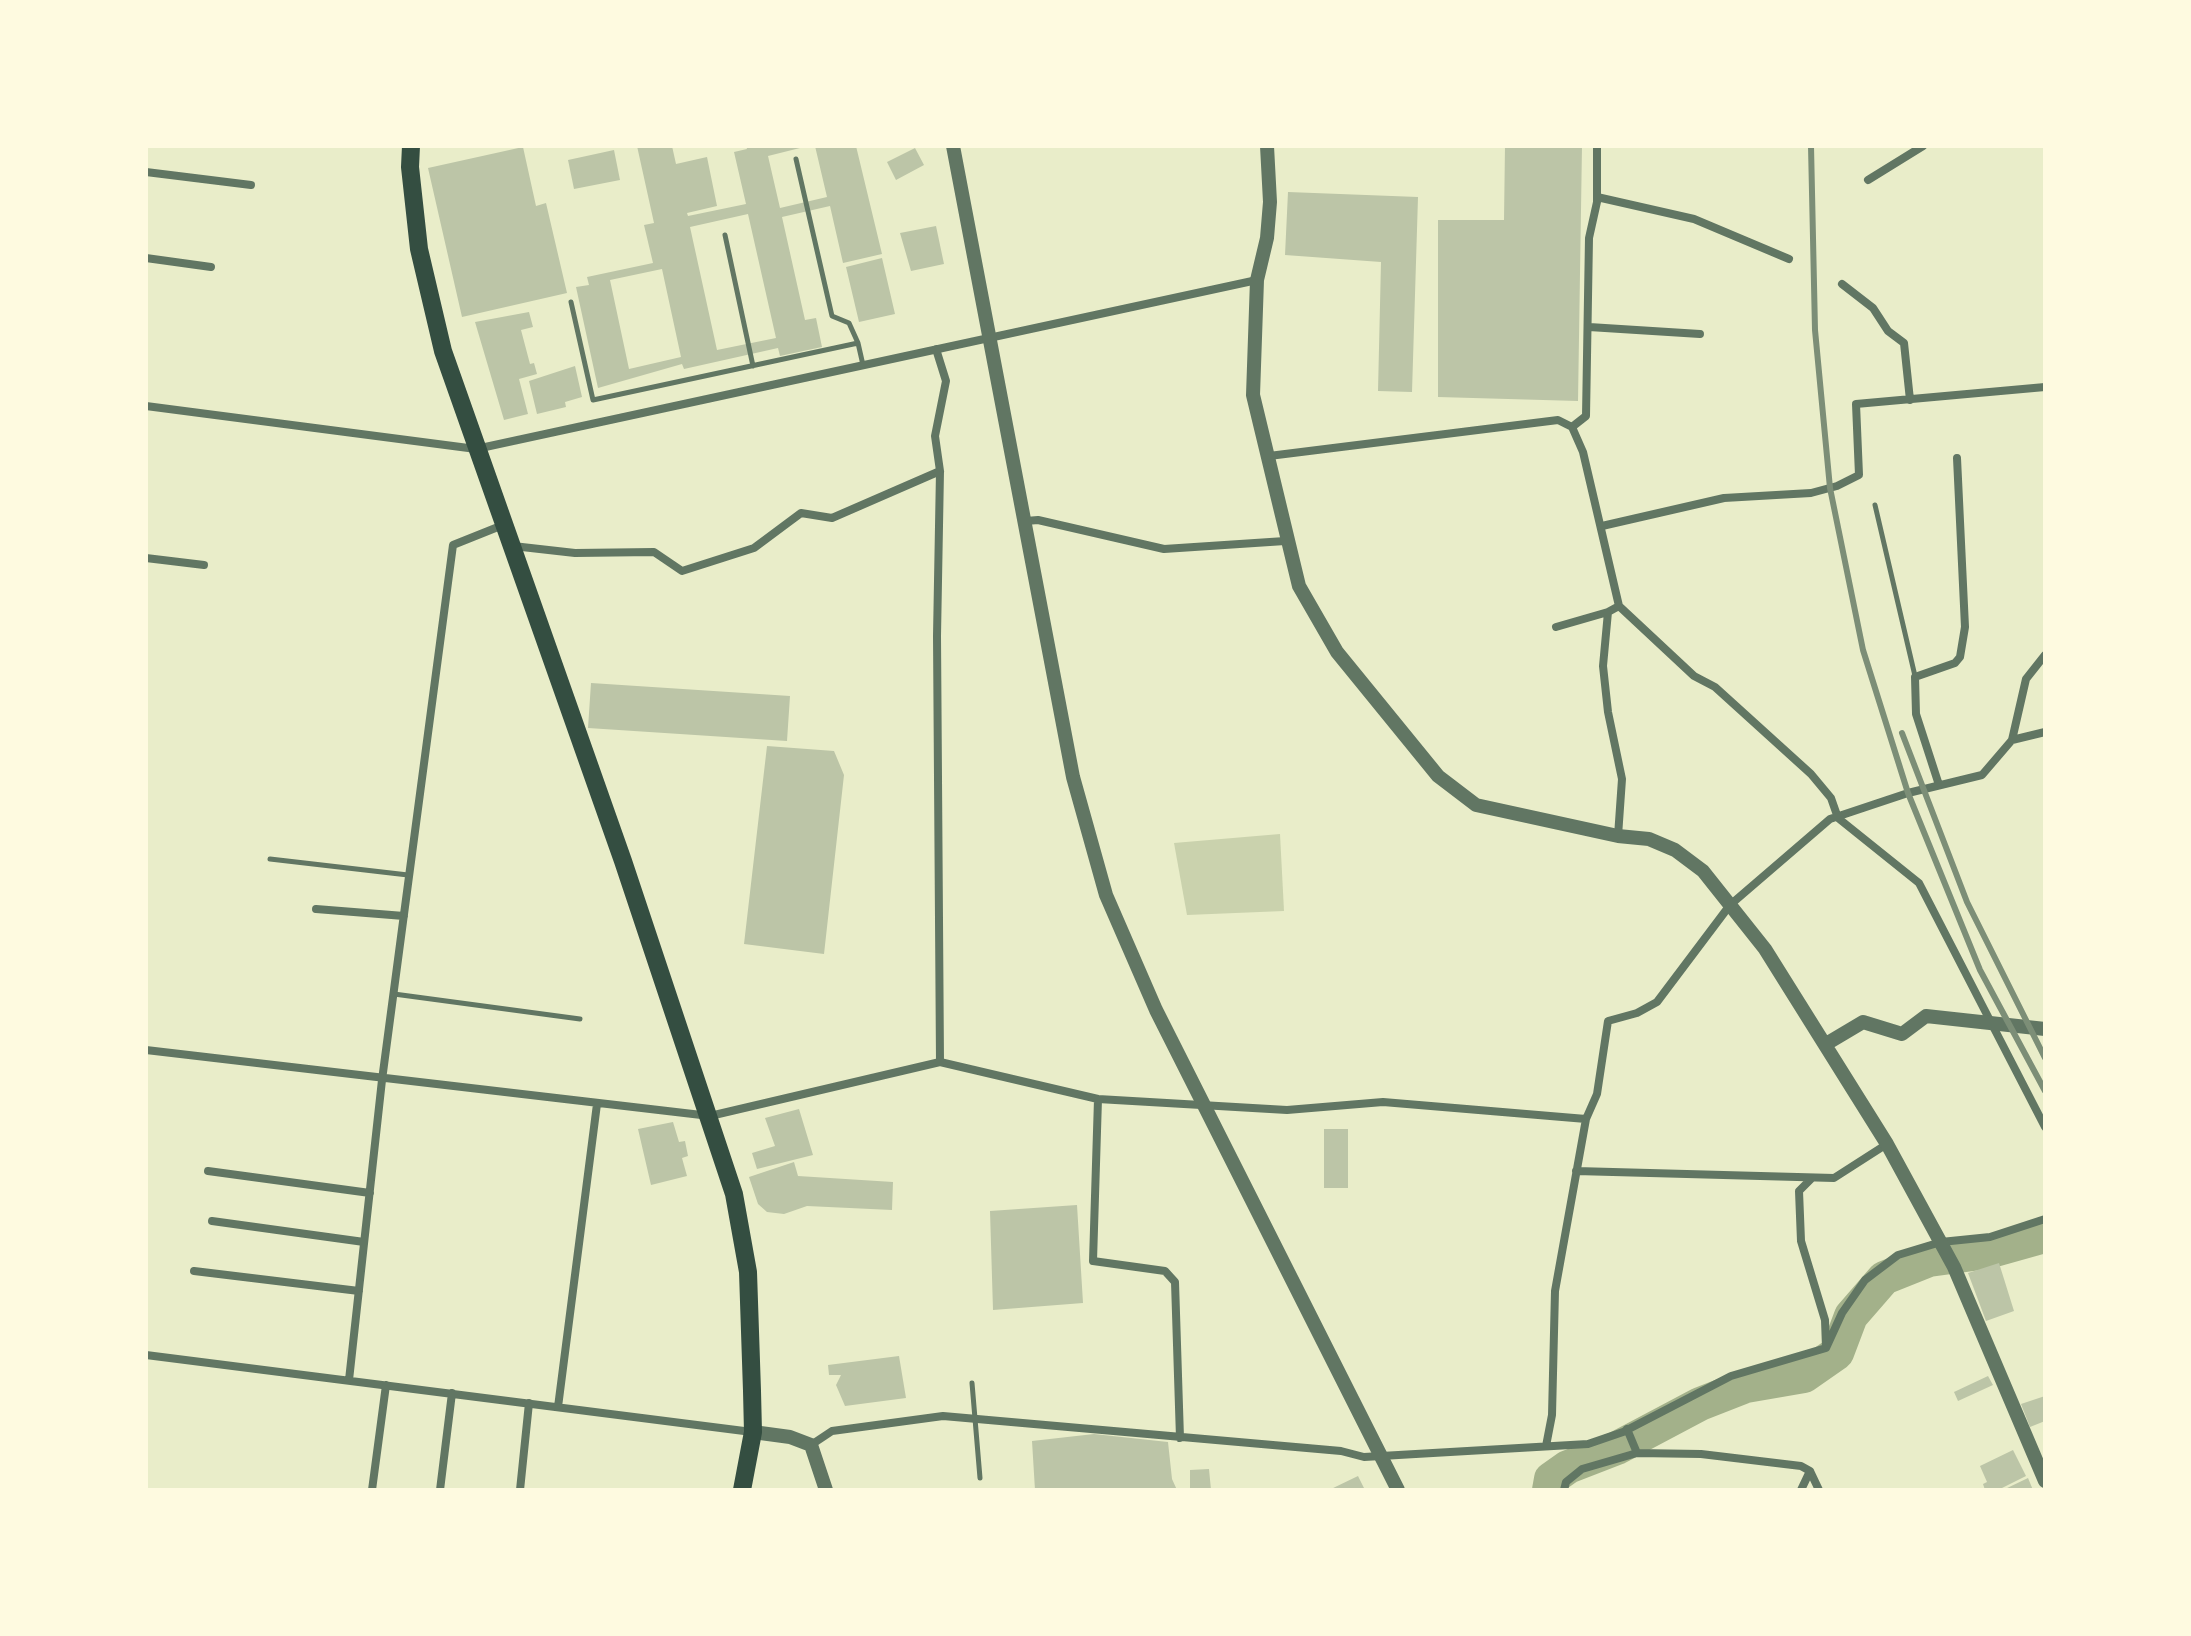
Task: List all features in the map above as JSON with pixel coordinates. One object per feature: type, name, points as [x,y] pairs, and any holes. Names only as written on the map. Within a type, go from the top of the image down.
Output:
[{"type":"highway","points":[[411,146],[417,235],[429,301],[476,449],[710,1116],[734,1194],[748,1272],[753,1432],[742,1490]]},
{"type":"street","points":[[953,146],[1073,777],[1106,895],[1156,1010],[1398,1490]]},
{"type":"street","points":[[1267,146],[1269,214],[1257,280],[1253,395],[1269,456],[1285,541],[1299,586],[1337,652],[1438,776],[1476,805],[1618,836],[1649,839],[1675,850],[1703,871],[1765,949],[1887,1144],[1954,1267],[2045,1481]]},
{"type":"street","points":[[1572,427],[1586,416],[1589,238],[1597,197],[1597,146]]},
{"type":"street","points":[[1868,180],[1923,146]]},
{"type":"street","points":[[146,172],[251,185]]},
{"type":"street","points":[[1597,197],[1694,219],[1789,259]]},
{"type":"street","points":[[146,258],[211,267]]},
{"type":"street","points":[[146,406],[476,449],[1257,280]]},
{"type":"street","points":[[1842,284],[1873,308],[1888,331],[1904,343],[1910,400]]},
{"type":"street","points":[[1589,327],[1700,334]]},
{"type":"street","points":[[936,349],[946,381],[935,436],[940,471],[937,636],[940,1062]]},
{"type":"street","points":[[1602,526],[1724,498],[1811,493],[1837,486],[1859,475],[1856,404],[2045,387]]},
{"type":"street","points":[[1269,456],[1558,420],[1572,427],[1583,452],[1619,606],[1694,676],[1715,687],[1811,774],[1831,798],[1838,818],[1919,883],[2045,1127]]},
{"type":"street","points":[[1939,785],[1916,714],[1915,677],[1955,663],[1960,657],[1965,627],[1957,458]]},
{"type":"street","points":[[509,545],[575,553],[654,552],[682,571],[754,548],[801,513],[832,518],[940,471]]},
{"type":"street","points":[[1026,521],[1038,520],[1164,549],[1285,541]]},
{"type":"street","points":[[349,1380],[382,1080],[453,545],[503,525]]},
{"type":"street","points":[[146,558],[204,565]]},
{"type":"street","points":[[1556,627],[1619,606]]},
{"type":"street","points":[[1608,612],[1603,666],[1608,712],[1622,779],[1618,836]]},
{"type":"street","points":[[1546,1446],[1552,1415],[1555,1291],[1586,1119],[1597,1094],[1608,1021],[1637,1013],[1657,1002],[1730,905],[1830,819],[1982,775],[2012,740],[2026,679],[2045,655]]},
{"type":"street","points":[[2012,740],[2045,732]]},
{"type":"street","points":[[316,909],[404,916]]},
{"type":"street","points":[[1826,1044],[1863,1022],[1902,1034],[1926,1016],[2045,1029]]},
{"type":"street","points":[[146,1050],[710,1116],[940,1062],[1098,1099],[1287,1110],[1383,1102],[1586,1119]]},
{"type":"street","points":[[1098,1099],[1093,1261],[1165,1271],[1175,1282],[1180,1438]]},
{"type":"street","points":[[558,1407],[597,1104]]},
{"type":"street","points":[[1576,1171],[1834,1178],[1887,1144]]},
{"type":"street","points":[[208,1171],[370,1193]]},
{"type":"street","points":[[1814,1176],[1804,1182],[1797,1203],[1801,1241],[1825,1320],[1826,1348]]},
{"type":"street","points":[[811,1445],[832,1431],[943,1416],[1384,1457],[1588,1444],[1627,1430],[1731,1376],[1826,1348],[1842,1313],[1865,1280],[1898,1255],[1941,1242],[1990,1237],[2045,1219]]},
{"type":"street","points":[[212,1221],[364,1242]]},
{"type":"street","points":[[194,1271],[359,1291]]},
{"type":"street","points":[[146,1355],[790,1437],[811,1445]]},
{"type":"street","points":[[372,1490],[386,1385]]},
{"type":"street","points":[[440,1490],[452,1393]]},
{"type":"street","points":[[520,1490],[529,1403]]},
{"type":"street","points":[[1627,1430],[1637,1452]]},
{"type":"street","points":[[811,1445],[826,1490]]},
{"type":"street","points":[[1564,1490],[1566,1482],[1582,1469],[1637,1452],[1701,1454],[1801,1466],[1810,1471],[1819,1490]]},
{"type":"street","points":[[1801,1490],[1810,1471]]},
{"type":"lane","points":[[796,159],[832,316],[849,323],[863,365]]},
{"type":"lane","points":[[725,235],[753,366]]},
{"type":"lane","points":[[571,302],[593,400],[858,343]]},
{"type":"lane","points":[[1875,505],[1915,677]]},
{"type":"lane","points":[[270,859],[409,876]]},
{"type":"lane","points":[[394,994],[580,1019]]},
{"type":"lane","points":[[972,1383],[980,1478]]},
{"type":"green space","points":[[1280,834],[1284,911],[1187,915],[1174,843]]},
{"type":"building","points":[[637,146],[672,146],[676,164],[707,157],[717,206],[687,213],[688,216],[746,204],[734,152],[747,149],[746,146],[808,146],[768,156],[780,208],[827,197],[815,146],[856,146],[882,254],[843,263],[830,206],[782,217],[805,320],[816,318],[822,347],[780,356],[778,348],[684,369],[682,364],[598,388],[576,287],[589,285],[587,277],[653,263],[644,225],[654,223]],"holes":[[[748,214],[776,338],[717,350],[690,227]],[[662,269],[681,357],[629,369],[610,280]]]},
{"type":"building","points":[[1505,146],[1582,146],[1578,401],[1438,397],[1438,220],[1504,220]]},
{"type":"building","points":[[523,147],[536,206],[546,203],[567,293],[462,317],[428,168]]},
{"type":"building","points":[[915,148],[924,165],[896,180],[887,162]]},
{"type":"building","points":[[614,150],[620,180],[574,189],[568,160]]},
{"type":"building","points":[[1288,192],[1418,197],[1412,392],[1378,391],[1381,262],[1285,255]]},
{"type":"building","points":[[936,226],[944,264],[911,271],[900,233]]},
{"type":"building","points":[[882,258],[895,314],[859,322],[846,267]]},
{"type":"building","points":[[529,312],[533,327],[521,330],[530,364],[534,363],[537,374],[519,379],[528,414],[504,420],[475,322]]},
{"type":"building","points":[[575,366],[582,397],[565,402],[566,407],[537,414],[529,381]]},
{"type":"building","points":[[591,683],[790,696],[787,741],[588,728]]},
{"type":"building","points":[[767,746],[834,751],[844,775],[824,954],[744,944]]},
{"type":"building","points":[[799,1109],[813,1155],[757,1169],[752,1153],[775,1146],[765,1118]]},
{"type":"building","points":[[673,1122],[679,1142],[685,1141],[688,1156],[682,1158],[687,1176],[651,1185],[638,1129]]},
{"type":"building","points":[[1324,1129],[1348,1129],[1348,1188],[1324,1188]]},
{"type":"building","points":[[794,1162],[798,1176],[893,1182],[892,1210],[807,1206],[784,1214],[767,1212],[758,1204],[749,1177]]},
{"type":"building","points":[[1077,1205],[1083,1303],[993,1310],[990,1211]]},
{"type":"building","points":[[1999,1263],[2014,1311],[1986,1321],[1968,1273]]},
{"type":"building","points":[[899,1356],[906,1398],[845,1406],[836,1385],[841,1375],[829,1375],[828,1365]]},
{"type":"building","points":[[1988,1376],[1993,1385],[1958,1401],[1954,1392]]},
{"type":"building","points":[[2045,1396],[2045,1421],[2030,1427],[2021,1404]]},
{"type":"building","points":[[1094,1434],[1168,1442],[1172,1479],[1177,1490],[1035,1490],[1032,1441]]},
{"type":"building","points":[[2013,1450],[2026,1476],[1998,1490],[1985,1490],[1983,1484],[1987,1482],[1980,1466]]},
{"type":"building","points":[[1209,1469],[1211,1490],[1190,1490],[1190,1470]]},
{"type":"building","points":[[1358,1476],[1365,1490],[1329,1490]]},
{"type":"building","points":[[2028,1478],[2033,1490],[2003,1490]]},
{"type":"waterway","points":[[1549,1490],[1551,1479],[1568,1467],[1617,1448],[1700,1404],[1746,1386],[1804,1376],[1837,1353],[1851,1316],[1884,1278],[1929,1260],[1988,1252],[2045,1236]]},
{"type":"railway","points":[[1811,146],[1815,330],[1830,488],[1863,650],[1908,793],[1980,970],[2045,1091]]},
{"type":"railway","points":[[1902,733],[1967,902],[2045,1058]]}]
